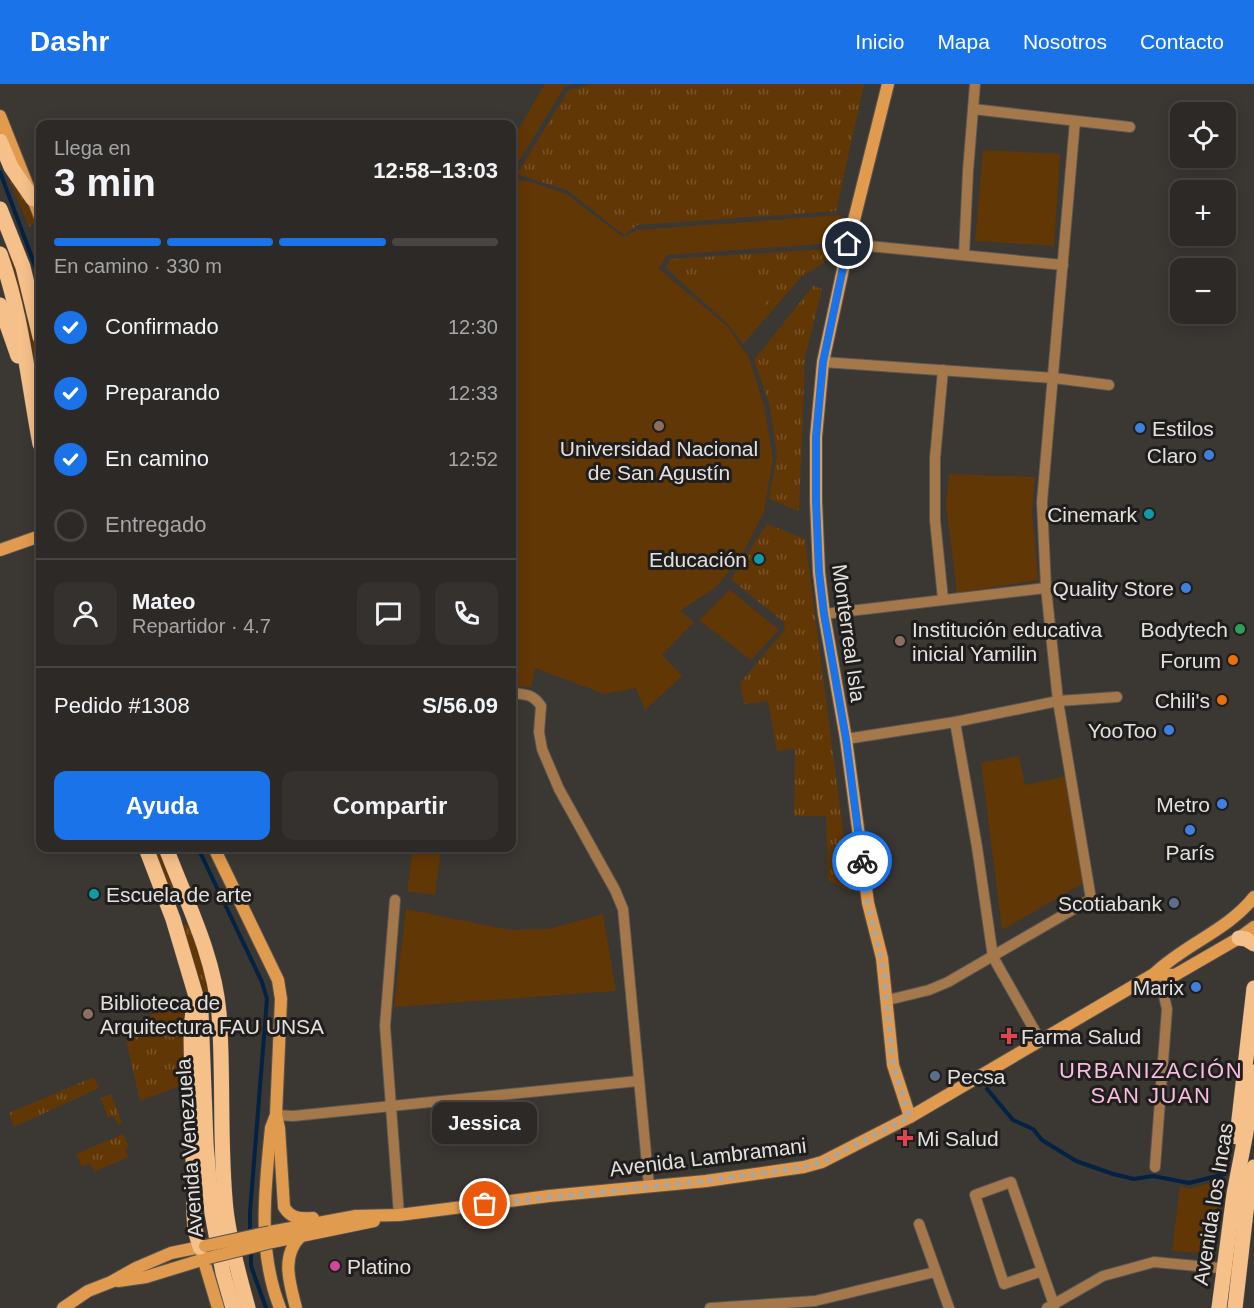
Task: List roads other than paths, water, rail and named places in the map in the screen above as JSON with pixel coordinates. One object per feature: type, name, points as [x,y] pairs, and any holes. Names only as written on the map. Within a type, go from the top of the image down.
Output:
[{"type":"main road","name":"Monterreal Isla","points":[[888,84],[848,244],[823,362],[816,437],[819,572],[824,614],[846,739],[868,903],[882,958],[893,1065],[910,1117]]},
{"type":"main road","points":[[0,116],[36,207]]},
{"type":"main road","points":[[0,141],[11,167],[33,199]]},
{"type":"main road","points":[[0,209],[23,267],[36,311]]},
{"type":"main road","points":[[0,254],[8,275],[23,344],[36,423]]},
{"type":"main road","points":[[0,305],[14,347],[27,375]]},
{"type":"main road","points":[[0,550],[36,537]]},
{"type":"main road","name":"Avenida Venezuela","points":[[148,852],[173,919],[201,1013],[206,1144],[212,1213],[223,1273],[233,1308]]},
{"type":"main road","name":"Avenida Venezuela","points":[[168,852],[208,959],[219,1011],[226,1211],[237,1270],[249,1308]]},
{"type":"main road","points":[[216,852],[278,980],[281,999],[281,1029],[276,1115],[279,1128],[282,1197],[287,1212],[302,1219],[356,1216]]},
{"type":"main road","points":[[1254,897],[1254,908]]},
{"type":"main road","name":"Avenida Lambramani","points":[[271,1237],[356,1216],[399,1215],[706,1181],[804,1167],[822,1162],[910,1117],[1154,974],[1169,959],[1236,917],[1254,897]]},
{"type":"main road","name":"Avenida Lambramani","points":[[1154,974],[1174,975],[1254,927]]},
{"type":"main road","points":[[1239,938],[1254,944]]},
{"type":"main road","points":[[1245,1189],[1238,1118],[1254,988]]},
{"type":"main road","points":[[195,989],[191,1030],[195,1230],[204,1252]]},
{"type":"main road","name":"Avenida los Incas","points":[[1235,1308],[1245,1189],[1246,1132],[1254,1072]]},
{"type":"main road","points":[[276,1115],[271,1128],[267,1167],[265,1239],[270,1279],[280,1308]]},
{"type":"main road","name":"Avenida los Incas","points":[[1219,1308],[1224,1268],[1245,1189],[1254,1167]]},
{"type":"main road","name":"Avenida Lambramani","points":[[271,1237],[300,1236],[399,1215]]},
{"type":"main road","points":[[296,1308],[288,1275],[288,1261],[294,1244],[300,1236]]},
{"type":"main road","points":[[63,1308],[88,1291],[171,1253],[204,1252],[271,1237]]},
{"type":"main road","name":"Avenida Venezuela","points":[[204,1252],[218,1308]]},
{"type":"street","points":[[964,255],[975,84]]},
{"type":"street","points":[[973,109],[1130,128]]},
{"type":"street","points":[[888,1000],[929,990],[948,982],[1091,899],[1058,701],[1046,588],[1042,502],[1075,121]]},
{"type":"street","points":[[848,244],[1063,265]]},
{"type":"street","points":[[823,362],[1054,378],[1109,385]]},
{"type":"street","points":[[943,370],[935,458],[935,520],[943,599]]},
{"type":"street","points":[[824,614],[1046,588]]},
{"type":"street","points":[[516,693],[529,695],[538,702],[542,712],[539,732],[542,749],[559,789],[615,890],[623,909],[649,1186]]},
{"type":"street","points":[[846,739],[955,722],[1058,701],[1117,697]]},
{"type":"street","points":[[955,722],[993,957],[1040,1040]]},
{"type":"street","points":[[396,900],[385,1014],[399,1215]]},
{"type":"street","points":[[1154,974],[1167,1009],[1155,1167]]},
{"type":"street","points":[[276,1115],[293,1116],[638,1081]]},
{"type":"street","points":[[1042,1271],[1004,1284],[975,1195],[1011,1182],[1042,1271],[1050,1306],[1103,1276],[1154,1262],[1239,1270]]},
{"type":"street","points":[[920,1224],[949,1308]]},
{"type":"street","points":[[710,1308],[815,1301],[936,1272]]},
{"type":"waterway","points":[[0,172],[36,268]]},
{"type":"waterway","points":[[200,852],[262,982],[267,999],[250,1233]]},
{"type":"waterway","points":[[987,1089],[1013,1120],[1033,1129],[1042,1140],[1076,1161],[1134,1179],[1153,1176],[1189,1183],[1225,1174]]},
{"type":"waterway","points":[[251,1249],[251,1266],[266,1308]]},
{"type":"place","name":"Universidad Nacional de San Agustín","points":[[659,426]]},
{"type":"place","name":"Estilos","points":[[1140,428]]},
{"type":"place","name":"Claro","points":[[1209,455]]},
{"type":"place","name":"Cinemark","points":[[1149,514]]},
{"type":"place","name":"Educación","points":[[759,559]]},
{"type":"place","name":"Quality Store","points":[[1186,588]]},
{"type":"place","name":"Bodytech","points":[[1240,629]]},
{"type":"place","name":"Institución educativa inicial Yamilin","points":[[900,641]]},
{"type":"place","name":"Forum","points":[[1233,660]]},
{"type":"place","name":"Chili's","points":[[1222,700]]},
{"type":"place","name":"YooToo","points":[[1169,730]]},
{"type":"place","name":"Metro","points":[[1222,804]]},
{"type":"place","name":"París","points":[[1190,830]]},
{"type":"place","name":"Escuela de arte","points":[[94,894]]},
{"type":"place","name":"Scotiabank","points":[[1174,903]]},
{"type":"place","name":"Marix","points":[[1196,987]]},
{"type":"place","name":"Biblioteca de Arquitectura FAU UNSA","points":[[88,1014]]},
{"type":"place","name":"Farma Salud","points":[[1009,1036]]},
{"type":"place","name":"Pecsa","points":[[935,1076]]},
{"type":"place","name":"Mi Salud","points":[[905,1138]]},
{"type":"place","name":"Jessica","points":[[485,1204]]},
{"type":"place","name":"Platino","points":[[335,1266]]},
{"type":"district","name":"URBANIZACIÓN SAN JUAN","points":[[1151,1082]]}]
